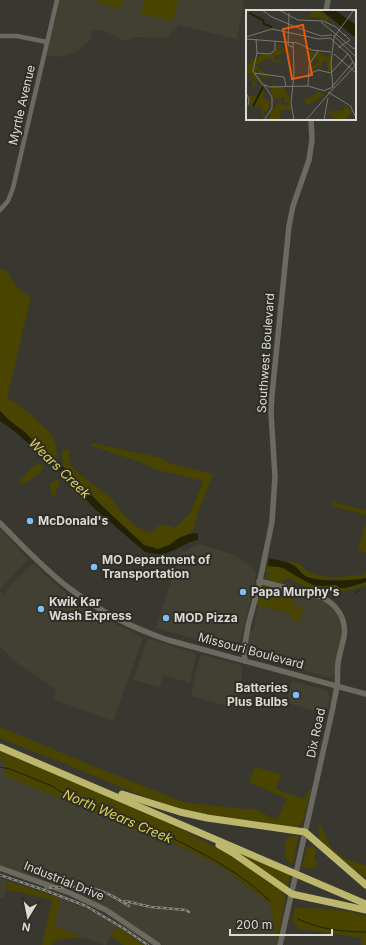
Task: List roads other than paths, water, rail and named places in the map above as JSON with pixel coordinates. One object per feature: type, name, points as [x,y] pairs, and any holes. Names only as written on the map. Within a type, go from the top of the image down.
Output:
[{"type":"highway","points":[[0,742],[366,898]]},
{"type":"highway","points":[[0,747],[366,904]]},
{"type":"highway","points":[[122,794],[180,812],[207,818],[305,832],[366,885]]},
{"type":"highway","points":[[178,823],[233,853],[292,894],[366,910]]},
{"type":"main road","points":[[326,10],[328,0]]},
{"type":"main road","name":"Southwest Boulevard","points":[[246,662],[244,650],[248,626],[272,522],[275,477],[271,412],[286,247],[293,206],[309,160],[312,140],[311,120]]},
{"type":"main road","name":"Missouri Boulevard","points":[[0,522],[51,573],[68,587],[104,612],[125,623],[168,640],[366,694]]},
{"type":"main road","points":[[261,572],[265,580],[273,585]]},
{"type":"main road","name":"Dix Road","points":[[259,581],[319,596],[331,602],[339,610],[342,617],[344,630],[338,664],[337,686],[280,945]]},
{"type":"main road","name":"Industrial Drive","points":[[0,868],[70,893],[106,910],[158,945]]},
{"type":"street","name":"Myrtle Avenue","points":[[0,210],[8,201],[13,188],[57,0]]},
{"type":"street","points":[[0,36],[17,36],[47,42]]},
{"type":"water","name":"Wears Creek","points":[[0,411],[67,470],[102,506],[144,545],[158,549],[189,534],[198,533],[198,540],[164,554],[145,552],[95,509],[58,469],[14,431],[0,421]]},
{"type":"water","points":[[269,558],[290,563],[302,574],[312,579],[353,580],[366,578],[366,582],[346,588],[340,588],[336,585],[313,585],[285,569],[268,566]]},
{"type":"waterway","points":[[355,594],[359,590]]},
{"type":"waterway","name":"North Wears Creek","points":[[0,767],[10,769],[52,786],[61,792],[86,800],[111,813],[139,822],[157,830],[211,858],[235,873],[270,901]]},
{"type":"waterway","name":"North Wears Creek","points":[[298,919],[331,929],[366,932]]},
{"type":"railway","points":[[0,875],[86,906],[148,945]]},
{"type":"railway","points":[[46,888],[83,887],[95,889],[118,899],[129,906]]},
{"type":"railway","points":[[125,901],[151,907],[186,910],[189,912]]},
{"type":"place","name":"McDonald's","points":[[30,521]]},
{"type":"place","name":"MO Department of Transportation","points":[[94,567]]},
{"type":"place","name":"Papa Murphy's","points":[[243,592]]},
{"type":"place","name":"Kwik Kar Wash Express","points":[[41,609]]},
{"type":"place","name":"MOD Pizza","points":[[166,618]]},
{"type":"place","name":"Batteries Plus Bulbs","points":[[296,695]]}]
